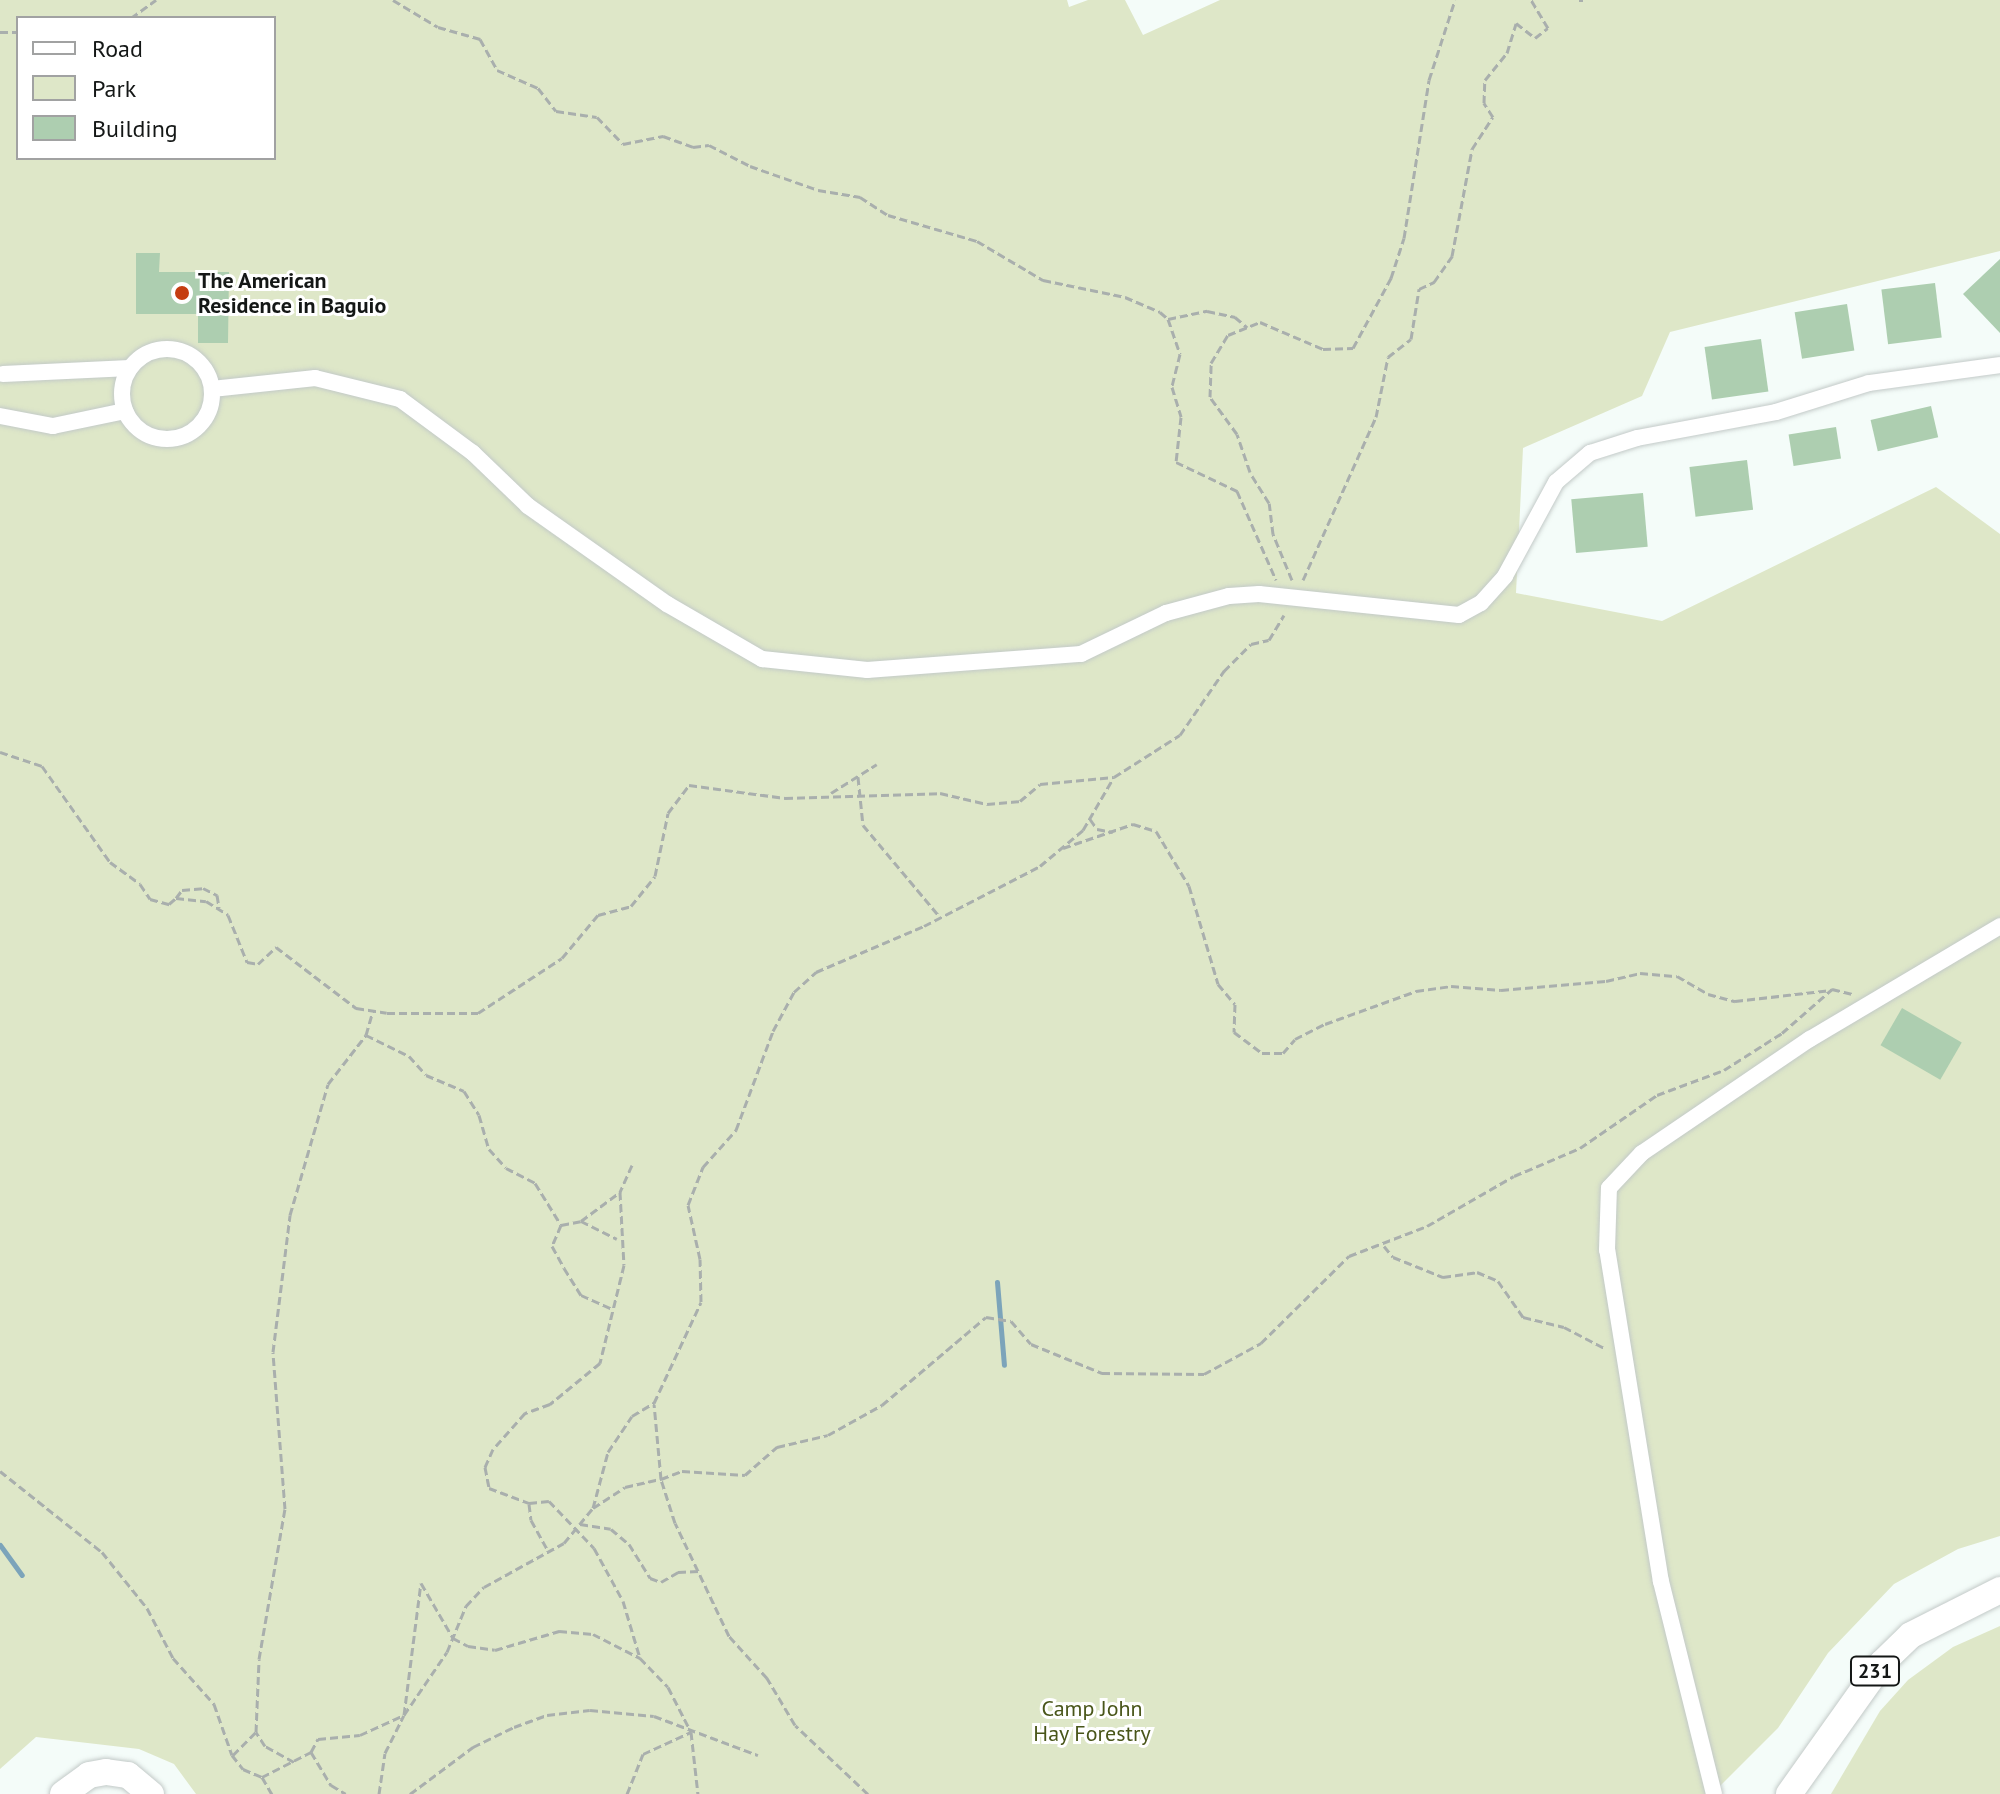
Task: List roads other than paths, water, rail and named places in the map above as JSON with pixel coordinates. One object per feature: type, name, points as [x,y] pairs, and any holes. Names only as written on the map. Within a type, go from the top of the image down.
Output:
[{"type":"main road","name":"231","points":[[1789,1794],[1882,1663],[1911,1635],[2000,1590]]},
{"type":"main road","points":[[63,1794],[89,1775],[106,1772],[128,1775],[151,1794]]},
{"type":"street","points":[[178,350],[195,358],[212,389],[204,420],[178,438],[147,435],[125,411],[123,382],[130,368],[151,352],[178,350]]},
{"type":"street","points":[[212,389],[315,378],[400,399],[452,435],[528,506],[667,604],[762,659],[793,666],[867,670],[1081,654],[1188,605],[1259,594],[1440,616],[1465,613],[1481,603],[1505,576],[1565,469],[1590,453],[1637,438],[1776,412],[1869,383],[2000,365]]},
{"type":"street","points":[[3,374],[130,368]]},
{"type":"street","points":[[0,416],[53,426],[125,411]]},
{"type":"street","points":[[1714,1794],[1661,1582],[1607,1250],[1605,1208],[1615,1176],[1680,1126],[1875,1000],[2000,926]]},
{"type":"waterway","points":[[997,1282],[1004,1365]]},
{"type":"waterway","points":[[0,1545],[22,1575]]},
{"type":"place","name":"The American Residence in Baguio","points":[[182,293]]},
{"type":"park label","name":"Camp John Hay Forestry","points":[[1092,1720]]}]
